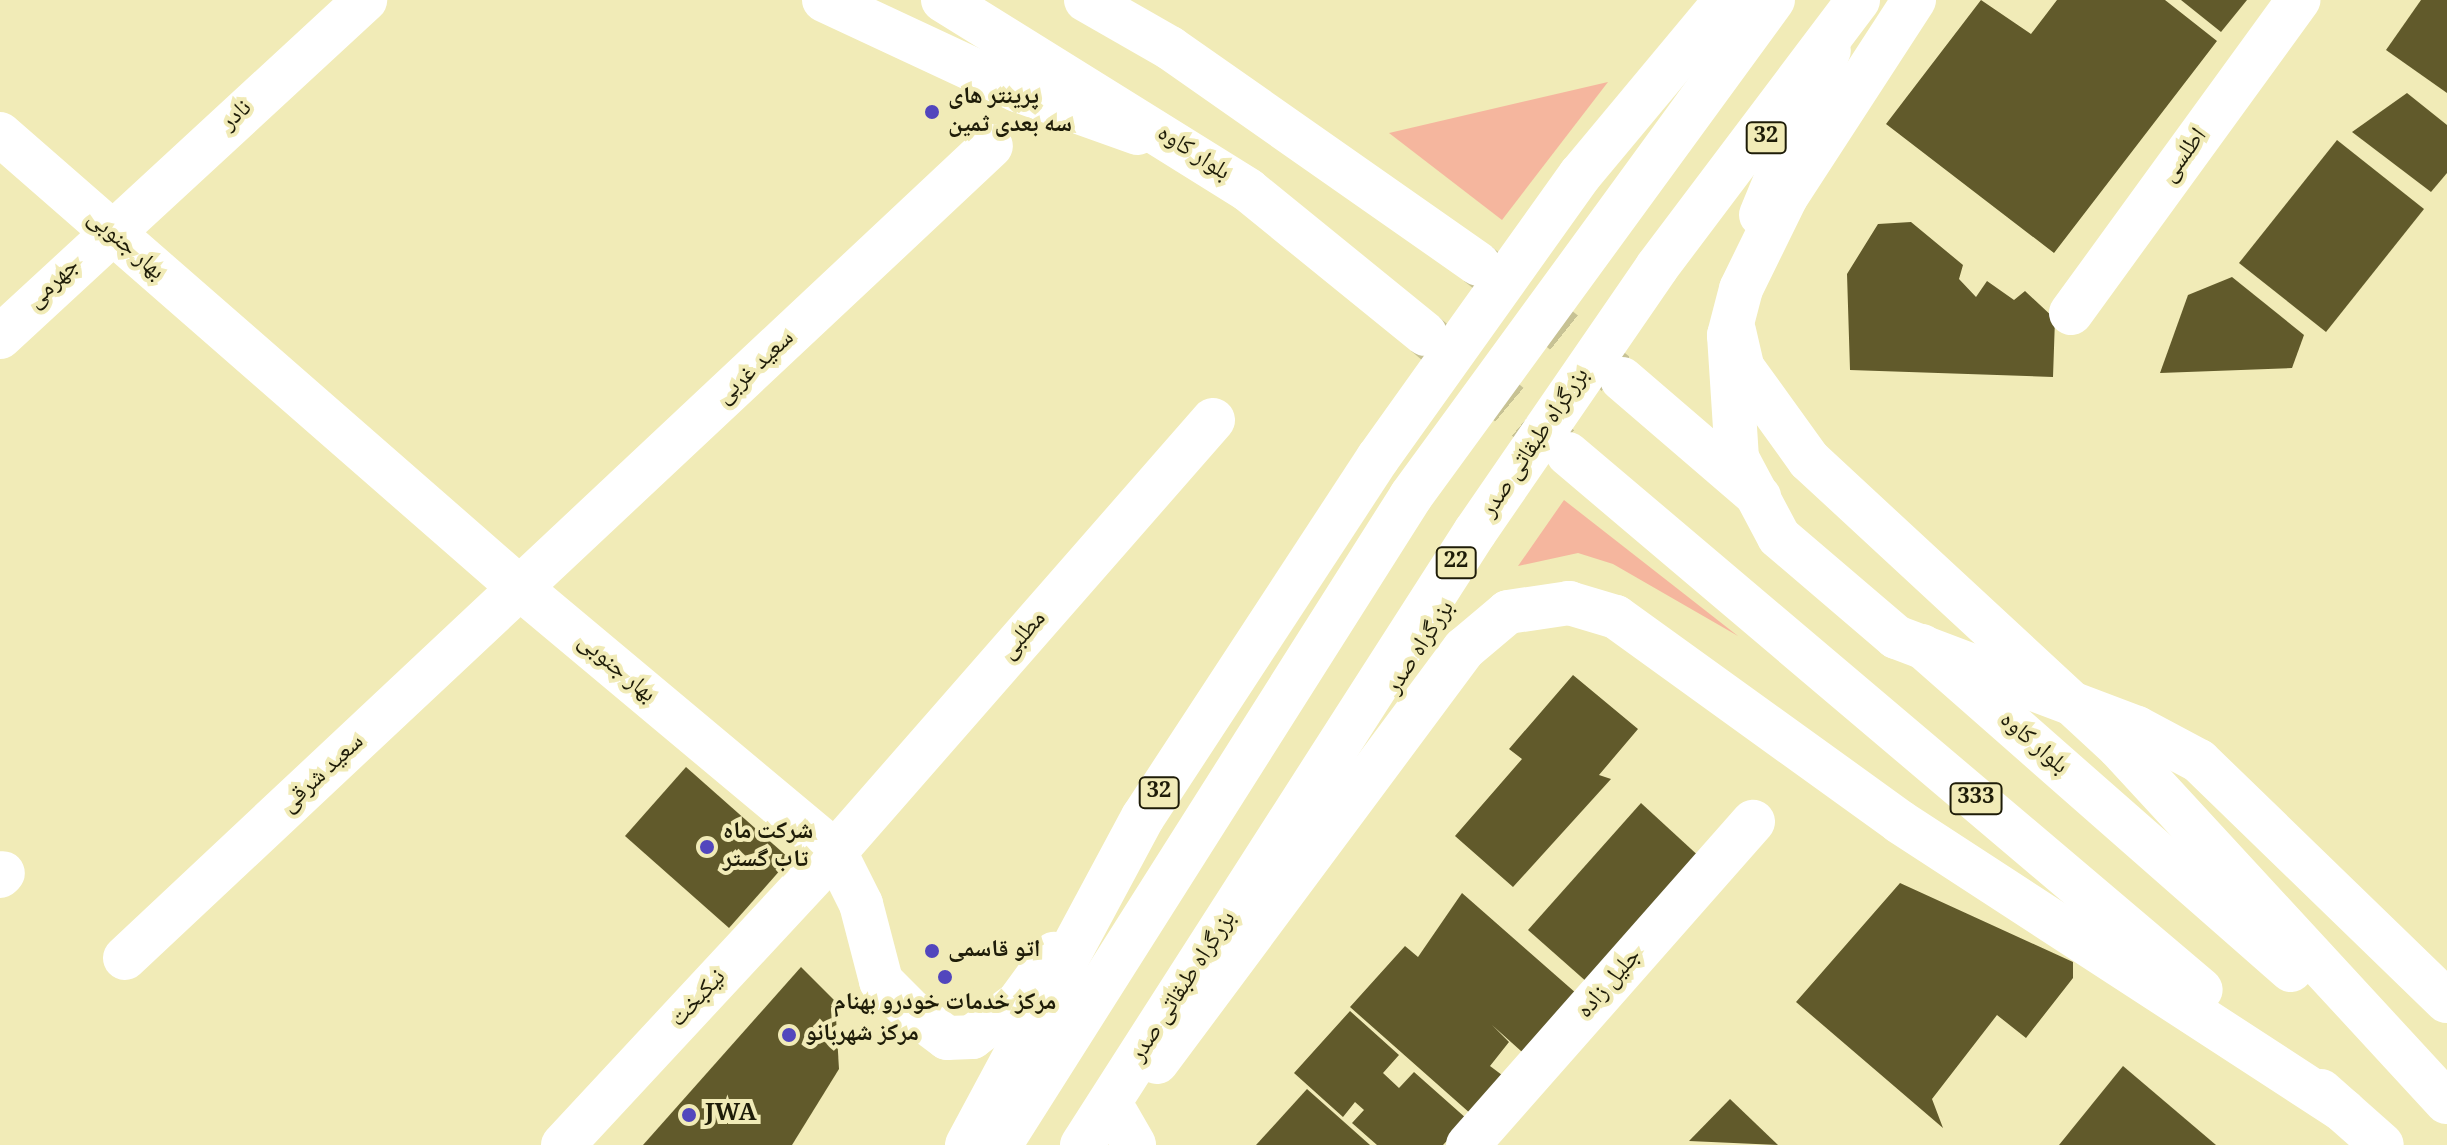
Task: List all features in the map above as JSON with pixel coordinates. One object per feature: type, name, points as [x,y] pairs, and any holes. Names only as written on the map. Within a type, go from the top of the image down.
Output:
[{"type":"main road","name":"نادر","points":[[108,232],[365,0]]},
{"type":"main road","points":[[824,0],[1017,90],[1187,150]]},
{"type":"main road","name":"بلوار کاوه","points":[[943,0],[1187,150],[1425,334]]},
{"type":"main road","points":[[1086,0],[1170,48],[1478,264]]},
{"type":"main road","points":[[1122,0],[1170,48]]},
{"type":"main road","name":"32","points":[[967,1145],[1143,817],[1378,458],[1580,175],[1726,0]]},
{"type":"main road","points":[[1000,1145],[1411,496],[1773,0]]},
{"type":"main road","name":"بزرگراه طبقاتی صدر","points":[[1082,1145],[1475,532],[1657,267],[1858,0]]},
{"type":"main road","name":"بزرگراه صدر","points":[[1116,1135],[1490,542],[1832,41],[1864,0]]},
{"type":"main road","points":[[1914,0],[1786,197],[1741,289],[1729,350],[1737,458],[1779,537],[1896,637],[2137,728],[2199,761],[2447,1001]]},
{"type":"main road","name":"اطلسی","points":[[2071,313],[2298,0]]},
{"type":"main road","points":[[1832,41],[1739,269],[1731,315],[1742,367],[1809,460],[2119,747],[2447,1104]]},
{"type":"main road","name":"بهار جنوبی","points":[[0,134],[108,232],[521,589],[835,852],[861,904],[881,981],[947,1038],[972,1037],[1018,1003],[1143,817]]},
{"type":"main road","name":"سعید غربی","points":[[521,589],[991,146]]},
{"type":"main road","name":"جهرمی","points":[[0,337],[108,232]]},
{"type":"main road","name":"بلوار کاوه","points":[[1622,379],[2447,1104]]},
{"type":"main road","name":"مطلبی","points":[[835,852],[1213,420]]},
{"type":"main road","name":"333","points":[[1568,454],[2382,1145]]},
{"type":"main road","name":"سعید شرقی","points":[[125,958],[521,589]]},
{"type":"main road","points":[[1116,1135],[1464,649],[1508,612],[1569,603],[1616,617],[1900,822],[2344,1111]]},
{"type":"main road","name":"جلیل زاده","points":[[1468,1145],[1753,822]]},
{"type":"main road","name":"نیکبخت","points":[[563,1145],[835,852]]},
{"type":"shaded area","points":[[1608,82],[1502,220],[1389,133]]},
{"type":"shaded area","points":[[1564,500],[1738,636],[1613,564],[1578,553],[1518,566]]},
{"type":"building","points":[[1981,0],[2031,34],[2057,0],[2165,0],[2217,41],[2054,253],[1886,124]]},
{"type":"building","points":[[2181,0],[2247,0],[2221,32]]},
{"type":"building","points":[[2421,0],[2447,0],[2447,93],[2386,50]]},
{"type":"building","points":[[2407,93],[2447,125],[2447,173],[2431,192],[2352,132]]},
{"type":"building","points":[[2337,140],[2424,209],[2326,332],[2239,263]]},
{"type":"building","points":[[1911,222],[1963,265],[1959,279],[1976,297],[1987,281],[2014,300],[2025,291],[2055,319],[2053,377],[1850,370],[1847,274],[1878,224]]},
{"type":"building","points":[[2232,277],[2304,335],[2292,368],[2160,373],[2188,295]]},
{"type":"building","points":[[1573,675],[1638,729],[1599,775],[1611,779],[1513,887],[1455,836],[1522,759],[1509,749]]},
{"type":"building","name":"شرکت ماه تاب گستر","points":[[686,767],[790,859],[729,928],[625,836]]},
{"type":"building","points":[[1641,803],[1703,860],[1588,983],[1528,930]]},
{"type":"building","points":[[1900,883],[2073,962],[2073,978],[2026,1038],[1997,1015],[1932,1099],[1943,1128],[1796,1002]]},
{"type":"building","points":[[1462,893],[1585,1001],[1532,1061],[1492,1025],[1509,1042],[1490,1066],[1506,1078],[1471,1114],[1350,1007],[1405,946],[1418,957]]},
{"type":"building","name":"مرکز شهربانو","points":[[801,967],[835,1001],[839,1069],[792,1145],[643,1145]]},
{"type":"building","points":[[1350,1011],[1399,1055],[1383,1073],[1399,1088],[1414,1072],[1467,1119],[1443,1145],[1377,1145],[1352,1123],[1364,1110],[1355,1102],[1343,1117],[1294,1073]]},
{"type":"building","points":[[2123,1066],[2216,1145],[2059,1145]]},
{"type":"building","points":[[1307,1089],[1370,1145],[1256,1145]]},
{"type":"building","points":[[1730,1099],[1778,1145],[1689,1141]]},
{"type":"tunnel","points":[[1478,264],[1622,379]]},
{"type":"tunnel","points":[[1425,334],[1568,454]]},
{"type":"place","name":"پرینتر های سه بعدی ثمین","points":[[932,112]]},
{"type":"place","name":"شرکت ماه تاب گستر","points":[[707,847]]},
{"type":"place","name":"اتو قاسمی","points":[[932,951]]},
{"type":"place","name":"مرکز خدمات خودرو بهنام","points":[[945,977]]},
{"type":"place","name":"مرکز شهربانو","points":[[789,1035]]},
{"type":"place","name":"JWA","points":[[689,1115]]}]
